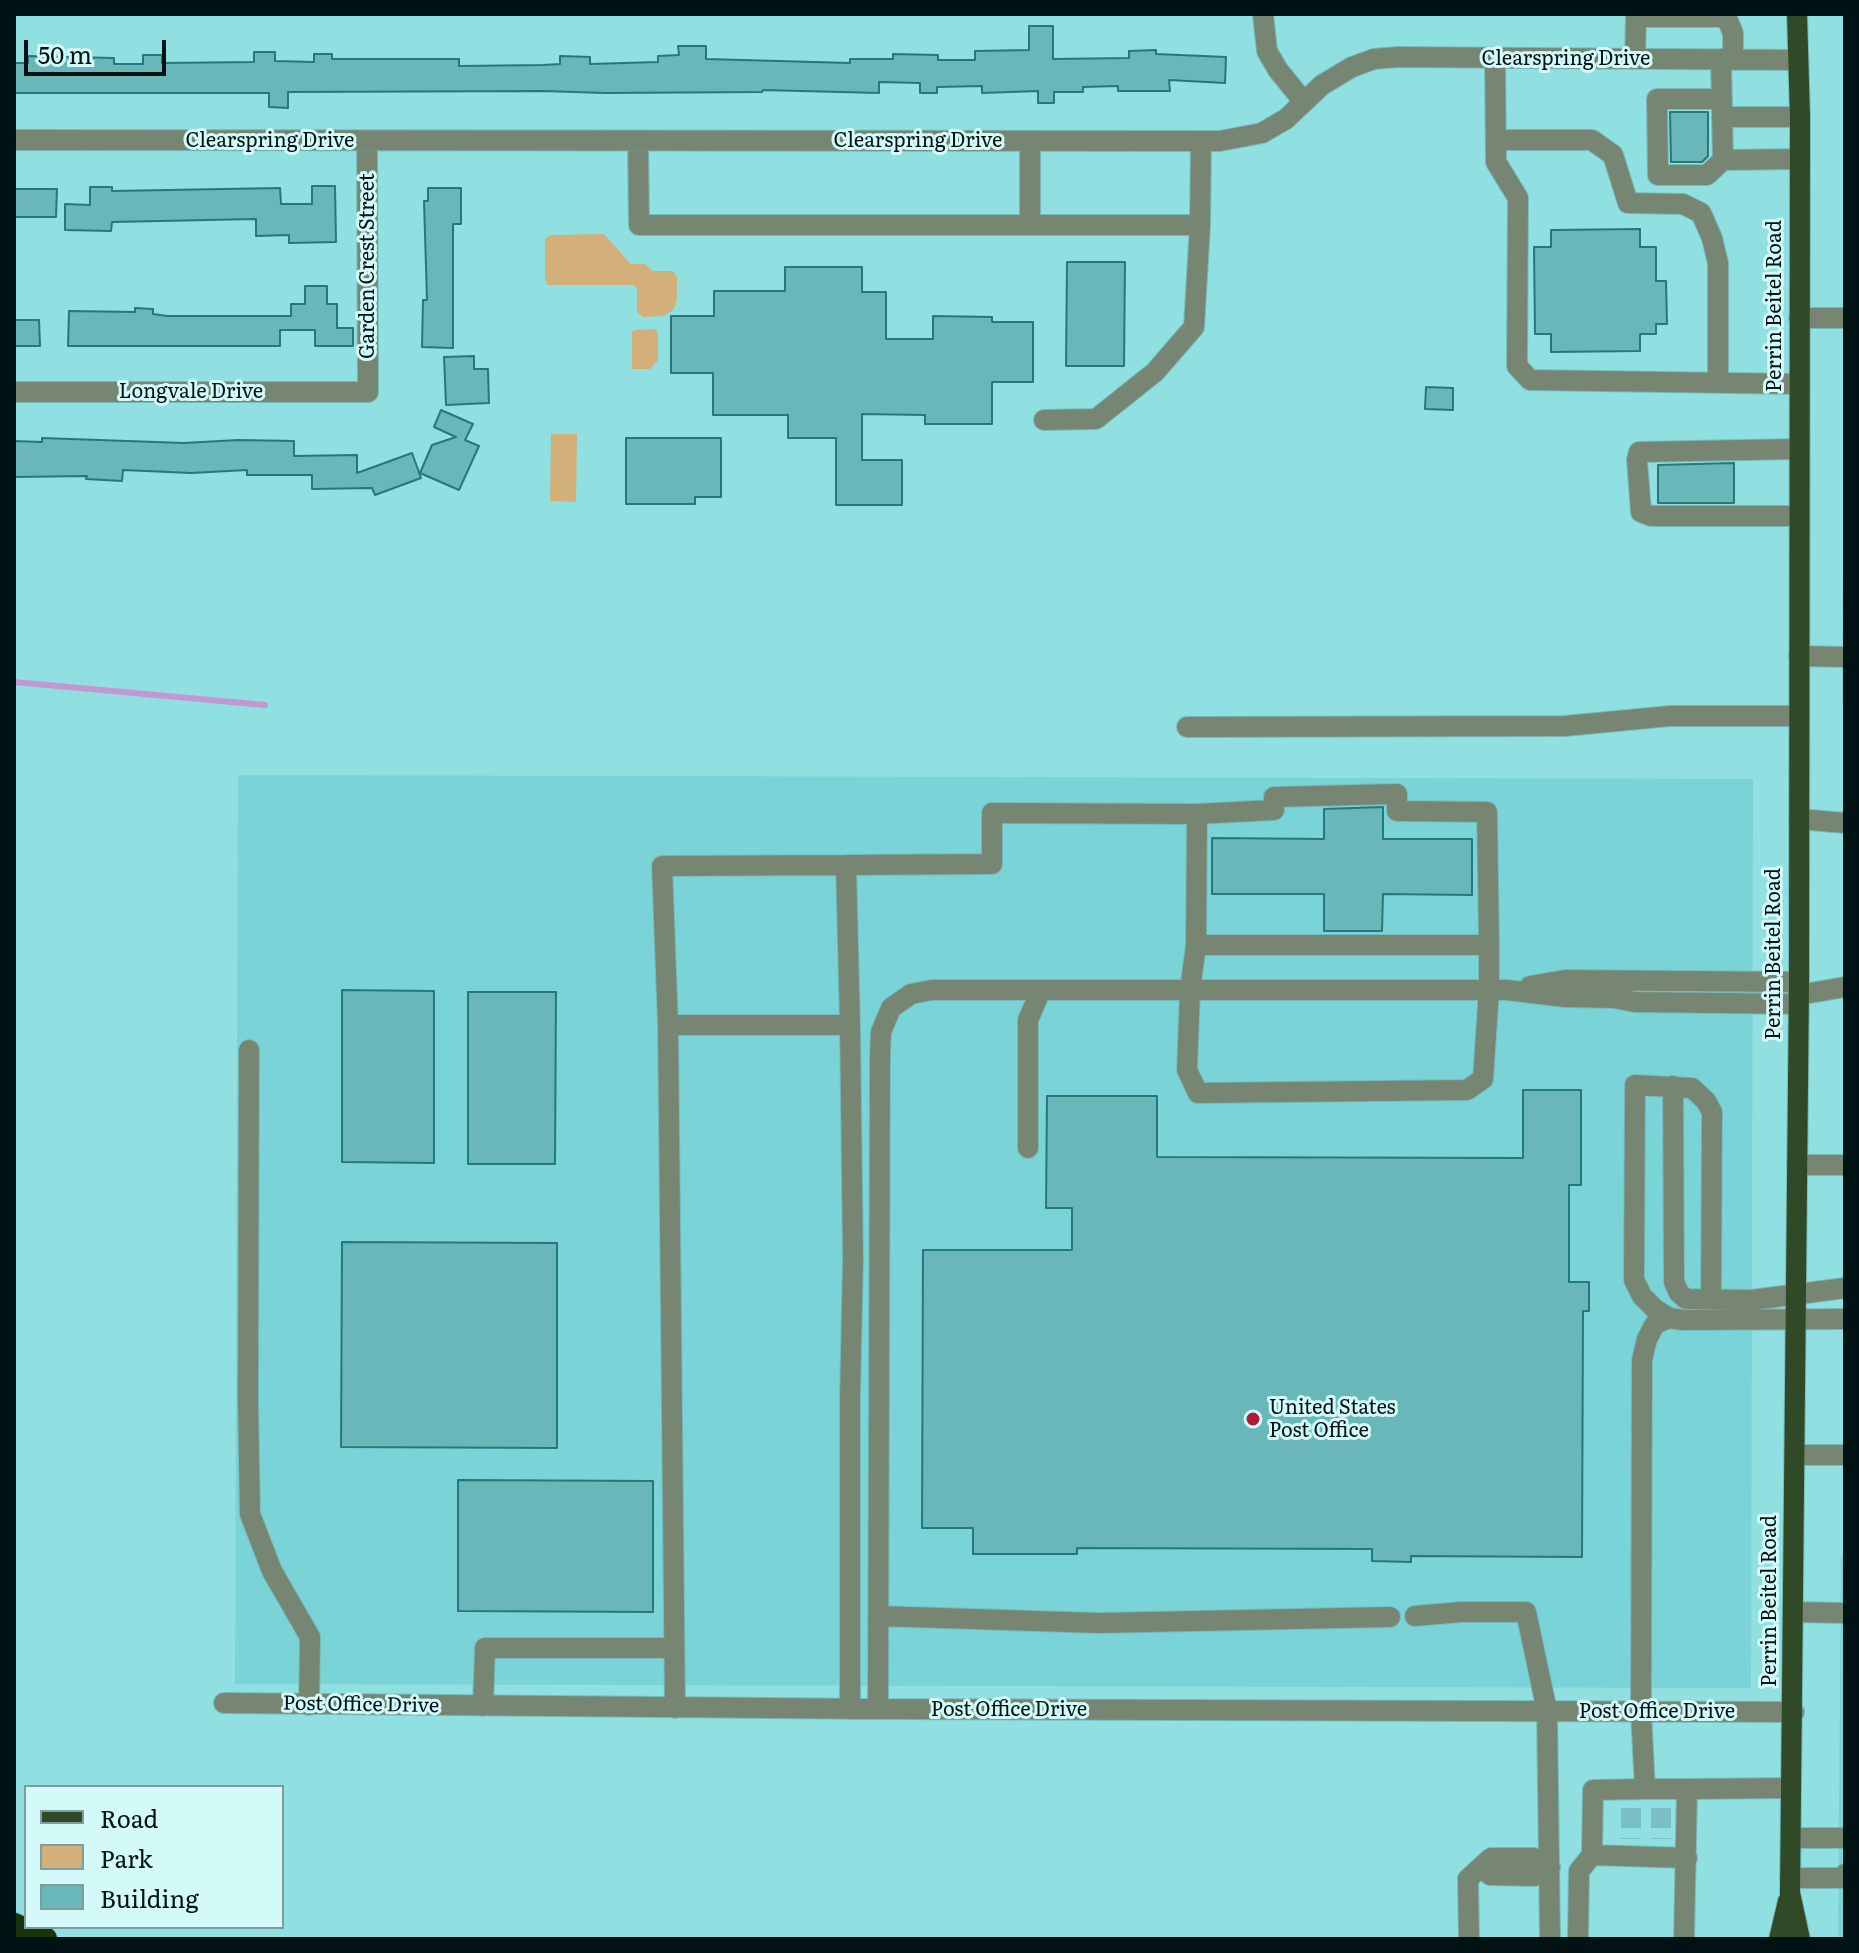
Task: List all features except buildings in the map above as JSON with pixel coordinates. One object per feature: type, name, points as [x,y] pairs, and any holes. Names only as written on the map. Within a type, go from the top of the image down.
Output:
[{"type":"highway","points":[[14,1925],[45,1939]]},
{"type":"main road","name":"Perrin Beitel Road","points":[[1779,1939],[1790,1886],[1794,1712],[1799,819],[1800,117],[1797,14]]},
{"type":"main road","name":"Perrin Beitel Road","points":[[1790,1886],[1800,1939]]},
{"type":"street","points":[[1263,14],[1267,51],[1304,102]]},
{"type":"street","points":[[1635,59],[1636,15],[1726,16],[1733,33],[1722,108],[1723,160]]},
{"type":"street","name":"Clearspring Drive","points":[[14,140],[1220,141],[1262,133],[1286,119],[1322,85],[1352,67],[1374,59],[1798,60]]},
{"type":"street","points":[[1495,59],[1496,162],[1518,198],[1517,366],[1523,373],[1530,380],[1799,384]]},
{"type":"street","points":[[1800,117],[1657,99],[1658,175],[1707,175],[1723,160],[1800,159]]},
{"type":"street","points":[[1496,140],[1592,140],[1613,155],[1628,203],[1683,204],[1701,213],[1718,263],[1718,383]]},
{"type":"street","name":"Garden Crest Street","points":[[367,141],[368,392]]},
{"type":"street","points":[[638,141],[639,225],[1200,225]]},
{"type":"street","points":[[1030,141],[1030,225]]},
{"type":"street","points":[[1044,420],[1096,419],[1155,372],[1194,327],[1201,141]]},
{"type":"street","points":[[1799,318],[1845,318]]},
{"type":"street","name":"Longvale Drive","points":[[14,392],[368,392]]},
{"type":"street","points":[[1799,449],[1639,452],[1637,460],[1641,512],[1651,516],[1799,516]]},
{"type":"street","points":[[1799,656],[1845,657]]},
{"type":"street","points":[[1187,727],[1565,726],[1670,716],[1798,716]]},
{"type":"street","points":[[675,1708],[668,1025],[662,866],[992,864],[992,813],[1197,814],[1274,810],[1274,797],[1397,794],[1397,811],[1487,812],[1489,945],[1498,990],[1483,1079],[1467,1090],[1198,1093],[1187,1070],[1190,990],[1196,945],[1197,814]]},
{"type":"street","points":[[1799,819],[1845,823]]},
{"type":"street","points":[[846,865],[853,1259],[850,1709]]},
{"type":"street","points":[[1196,945],[1489,945]]},
{"type":"street","points":[[878,1709],[881,1032],[891,1008],[911,994],[932,990],[1498,990],[1565,980],[1798,994],[1845,987]]},
{"type":"street","points":[[1028,1148],[1028,1020],[1041,990]]},
{"type":"street","points":[[668,1025],[850,1025]]},
{"type":"street","points":[[249,1050],[250,1514],[272,1571],[310,1637],[309,1705]]},
{"type":"street","points":[[1669,1318],[1642,1296],[1634,1280],[1635,1085],[1692,1088],[1706,1101],[1712,1112],[1711,1299]]},
{"type":"street","points":[[1673,1086],[1674,1282],[1679,1293],[1686,1299],[1752,1300],[1845,1288]]},
{"type":"street","points":[[1797,1165],[1845,1165]]},
{"type":"street","points":[[1645,1797],[1641,1712],[1642,1360],[1647,1339],[1655,1324],[1669,1318],[1845,1319]]},
{"type":"street","points":[[1796,1455],[1845,1455]]},
{"type":"street","points":[[1415,1616],[1526,1612],[1547,1711],[1546,1867],[1550,1939]]},
{"type":"street","points":[[1794,1612],[1845,1613]]},
{"type":"street","points":[[878,1616],[1099,1623],[1390,1617]]},
{"type":"street","points":[[483,1706],[485,1648],[674,1648]]},
{"type":"street","name":"Post Office Drive","points":[[224,1703],[675,1708],[1794,1712]]},
{"type":"street","points":[[1578,1939],[1579,1871],[1592,1855],[1593,1790],[1645,1797],[1687,1789],[1791,1788]]},
{"type":"street","points":[[1684,1939],[1687,1789]]},
{"type":"street","points":[[1791,1838],[1845,1838]]},
{"type":"street","points":[[1592,1855],[1631,1848],[1661,1848],[1687,1858]]},
{"type":"street","points":[[1469,1939],[1468,1879],[1484,1866],[1490,1875],[1534,1876],[1546,1867]]},
{"type":"street","points":[[1790,1886],[1842,1878],[1845,1874]]},
{"type":"shaded area","points":[[1845,443],[1845,703],[1842,702]]},
{"type":"shaded area","points":[[238,775],[1753,779],[1751,1688],[235,1684]]},
{"type":"shaded area","points":[[1841,1555],[1845,1555],[1845,1939],[1838,1939]]},
{"type":"green space","points":[[604,234],[631,264],[645,264],[652,271],[673,271],[677,277],[677,300],[673,310],[663,316],[643,317],[637,312],[637,288],[633,285],[548,285],[545,280],[545,239],[550,235]]},
{"type":"green space","points":[[655,329],[658,332],[658,360],[650,369],[632,369],[632,332]]},
{"type":"green space","points":[[551,434],[577,434],[576,502],[550,501]]},
{"type":"waterway","points":[[14,682],[265,705]]},
{"type":"tunnel","points":[[1631,1808],[1631,1839]]},
{"type":"tunnel","points":[[1661,1808],[1661,1839]]},
{"type":"place","name":"United States Post Office","points":[[1253,1419]]}]
